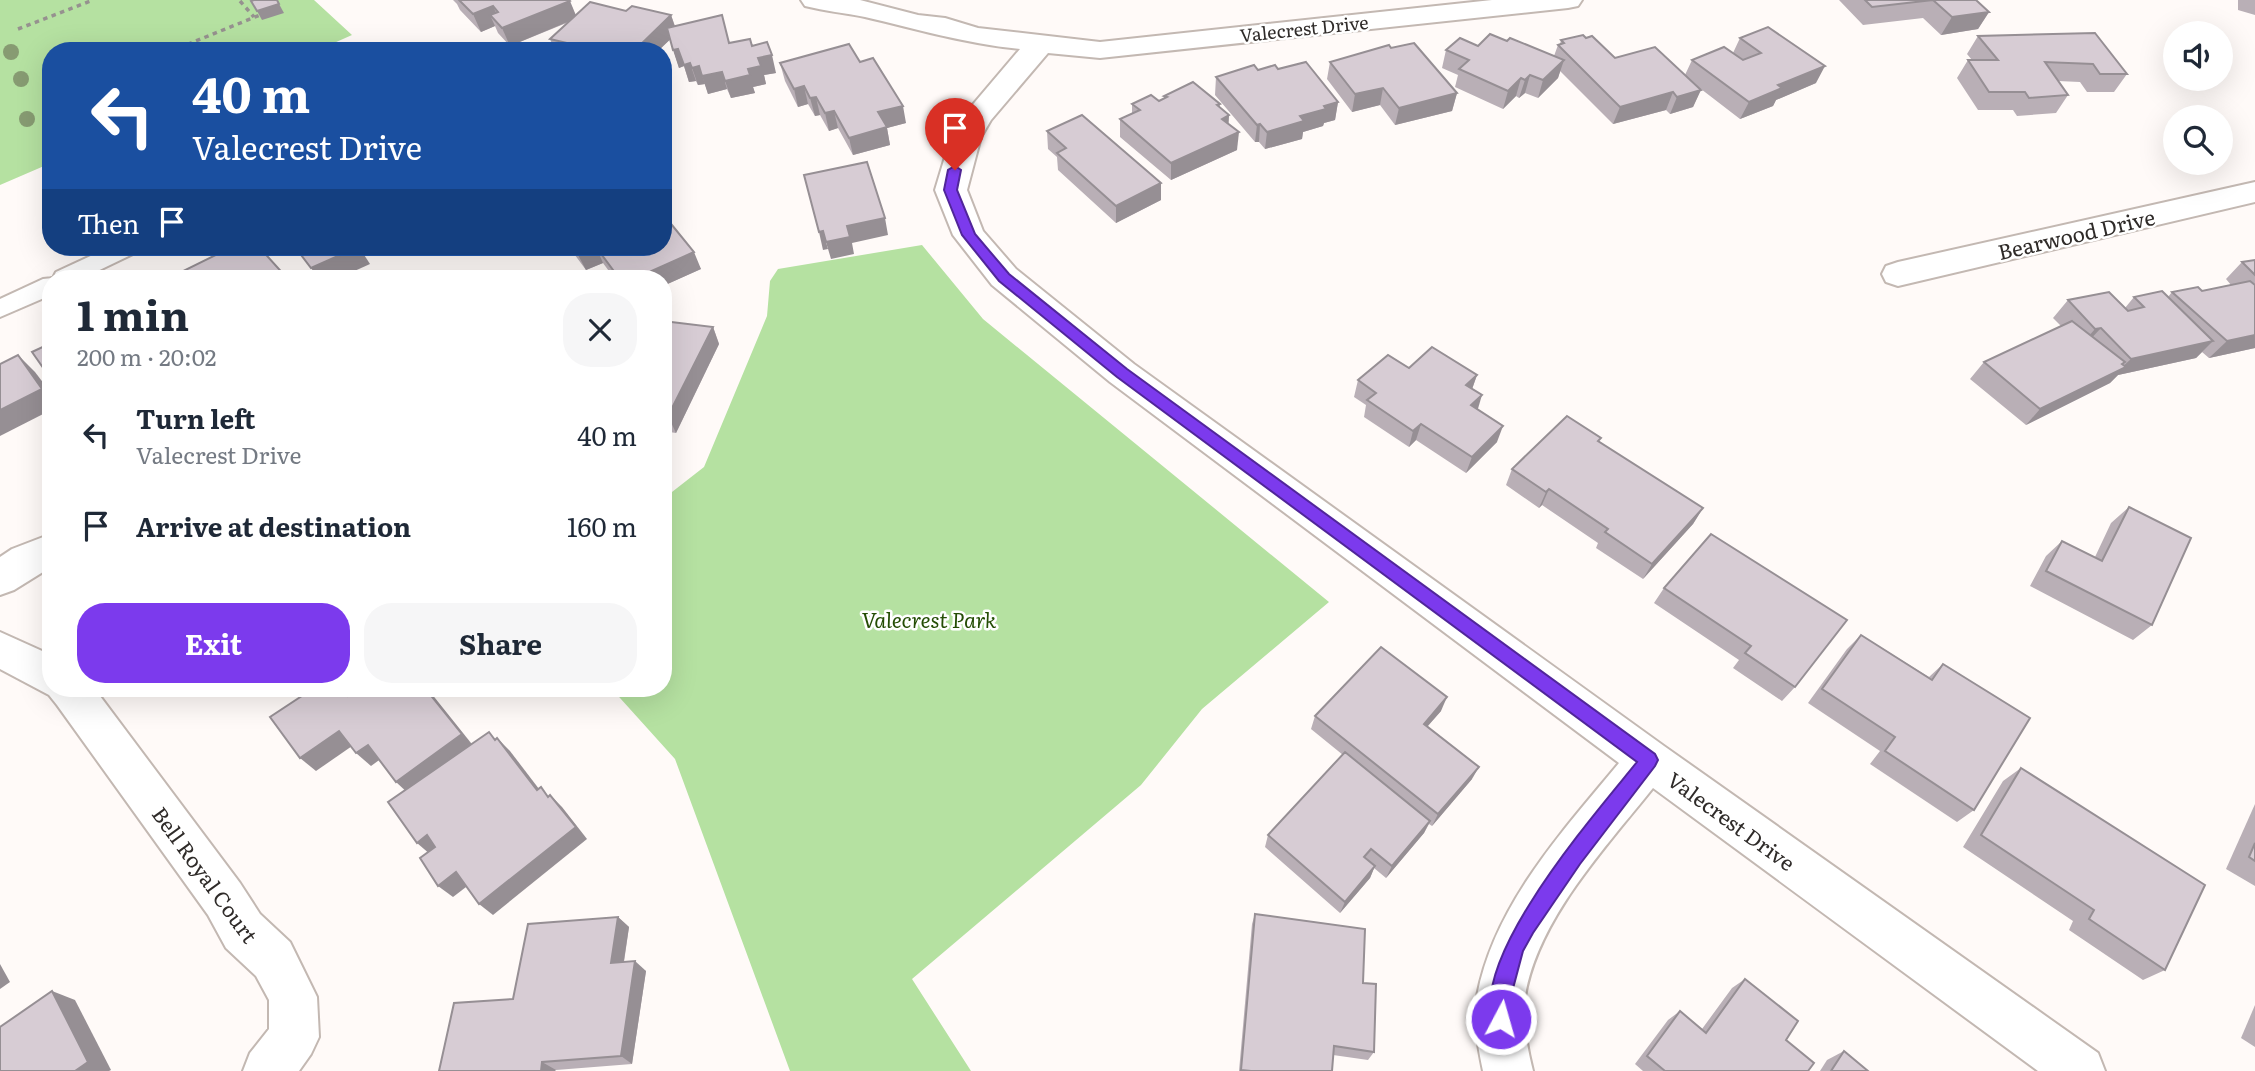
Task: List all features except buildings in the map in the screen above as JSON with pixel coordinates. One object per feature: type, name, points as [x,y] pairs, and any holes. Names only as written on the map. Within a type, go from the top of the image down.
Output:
[{"type":"street","name":"Valecrest Drive","points":[[815,0],[870,10],[916,23],[945,26],[975,36],[1100,51],[1568,0]]},
{"type":"street","name":"Valecrest Drive","points":[[1040,44],[979,116],[967,137],[951,190],[969,235],[1004,277],[1122,373],[1649,760],[2080,1071]]},
{"type":"street","name":"Bearwood Drive","points":[[1898,274],[2255,192]]},
{"type":"street","points":[[0,578],[26,560],[42,554]]},
{"type":"street","points":[[0,650],[42,672]]},
{"type":"street","name":"Bell Royal Court","points":[[76,697],[225,899],[243,931],[273,959],[293,997],[294,1037],[268,1071]]},
{"type":"street","points":[[1508,1071],[1500,1041],[1501,996],[1514,948],[1539,905],[1649,760]]},
{"type":"lane","points":[[81,270],[110,256]]},
{"type":"lane","points":[[0,309],[42,289]]},
{"type":"path","points":[[18,29],[93,0]]},
{"type":"path","points":[[240,1],[254,17]]},
{"type":"path","points":[[193,42],[260,15]]},
{"type":"green space","points":[[0,0],[314,0],[352,35],[336,42],[42,42],[42,167],[0,185]]},
{"type":"green space","name":"Valecrest Park","points":[[922,245],[983,319],[1329,602],[1202,709],[1141,785],[912,979],[971,1071],[790,1071],[675,759],[619,697],[672,697],[672,492],[704,467],[767,316],[770,281],[778,269]]},
{"type":"route","points":[[955,170],[951,190],[969,235],[1004,277],[1122,373],[1649,760],[1539,905],[1514,948],[1501,996],[1501,1019]]}]
